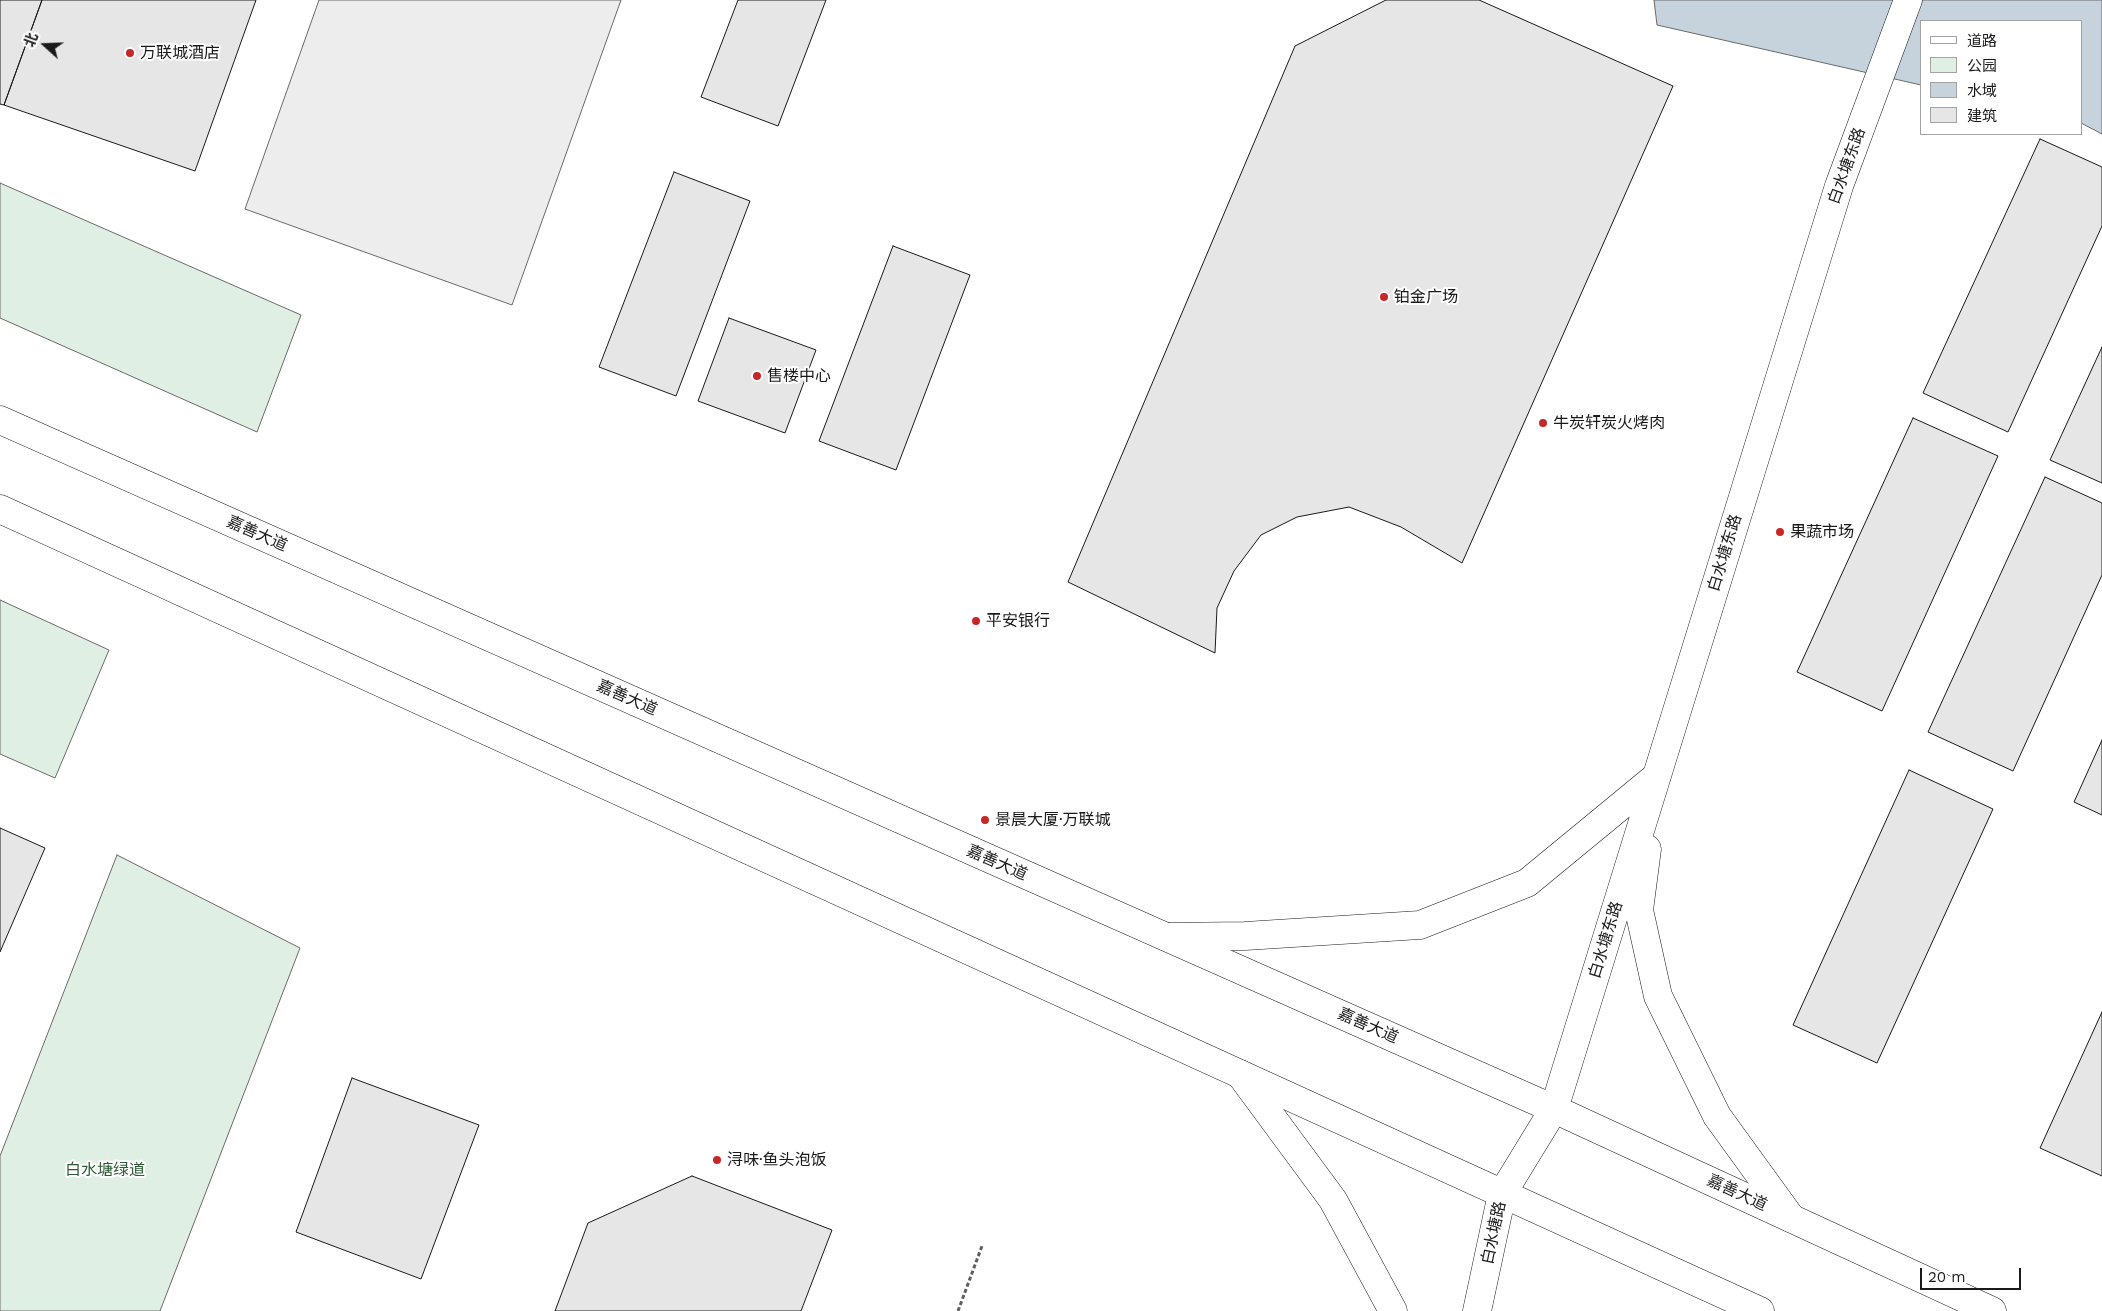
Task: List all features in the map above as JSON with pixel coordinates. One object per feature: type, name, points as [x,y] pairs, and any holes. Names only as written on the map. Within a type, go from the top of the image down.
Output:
[{"type":"main road","name":"白水塘东路","points":[[1554,1109],[1839,186],[1908,0]]},
{"type":"main road","name":"嘉善大道","points":[[0,420],[1554,1109],[1992,1311]]},
{"type":"main road","points":[[0,509],[1760,1311]]},
{"type":"main road","points":[[1167,937],[1245,936],[1420,925],[1527,884],[1657,776]]},
{"type":"main road","points":[[1657,776],[1640,910],[1658,996],[1717,1116],[1791,1218]]},
{"type":"main road","points":[[1240,1074],[1334,1200],[1393,1311]]},
{"type":"main road","name":"白水塘路","points":[[1477,1311],[1502,1194],[1554,1109]]},
{"type":"path","points":[[958,1311],[982,1246]]},
{"type":"green space","points":[[0,183],[301,315],[257,432],[0,318]]},
{"type":"green space","points":[[0,600],[109,650],[55,778],[0,754]]},
{"type":"green space","name":"白水塘绿道","points":[[117,855],[300,948],[160,1311],[0,1311],[0,1156]]},
{"type":"shaded area","points":[[319,0],[621,0],[512,305],[245,209]]},
{"type":"water","points":[[1654,0],[2102,0],[2102,134],[2082,124],[2082,20],[1920,20],[1920,85],[1657,25]]},
{"type":"building","points":[[0,0],[42,0],[4,105],[0,104]]},
{"type":"building","name":"万联城酒店","points":[[42,0],[256,0],[195,171],[4,105]]},
{"type":"building","points":[[738,0],[826,0],[778,126],[701,97]]},
{"type":"building","name":"铂金广场","points":[[1386,0],[1479,0],[1673,86],[1462,563],[1401,527],[1349,507],[1297,517],[1261,535],[1234,571],[1217,608],[1215,653],[1068,582],[1295,46]]},
{"type":"building","points":[[2040,139],[2102,167],[2102,226],[2008,432],[1923,393]]},
{"type":"building","points":[[674,172],[750,201],[676,396],[599,367]]},
{"type":"building","points":[[893,246],[970,275],[896,470],[819,441]]},
{"type":"building","name":"售楼中心","points":[[729,318],[816,350],[785,433],[698,401]]},
{"type":"building","points":[[2102,347],[2102,483],[2050,460]]},
{"type":"building","points":[[1913,418],[1998,456],[1882,711],[1797,672]]},
{"type":"building","points":[[2045,477],[2102,503],[2102,575],[2013,771],[1928,732]]},
{"type":"building","points":[[2102,740],[2102,815],[2074,802]]},
{"type":"building","points":[[1909,770],[1993,809],[1877,1063],[1793,1025]]},
{"type":"building","points":[[0,828],[45,848],[0,952]]},
{"type":"building","points":[[2102,1012],[2102,1176],[2040,1148]]},
{"type":"building","points":[[352,1078],[479,1125],[421,1279],[296,1232]]},
{"type":"building","points":[[692,1176],[832,1230],[801,1311],[555,1311],[588,1223]]},
{"type":"place","name":"万联城酒店","points":[[130,53]]},
{"type":"place","name":"铂金广场","points":[[1384,297]]},
{"type":"place","name":"售楼中心","points":[[757,376]]},
{"type":"place","name":"牛炭轩炭火烤肉","points":[[1543,423]]},
{"type":"place","name":"果蔬市场","points":[[1780,532]]},
{"type":"place","name":"平安银行","points":[[976,621]]},
{"type":"place","name":"景晨大厦·万联城","points":[[985,820]]},
{"type":"place","name":"浔味·鱼头泡饭","points":[[717,1160]]}]
